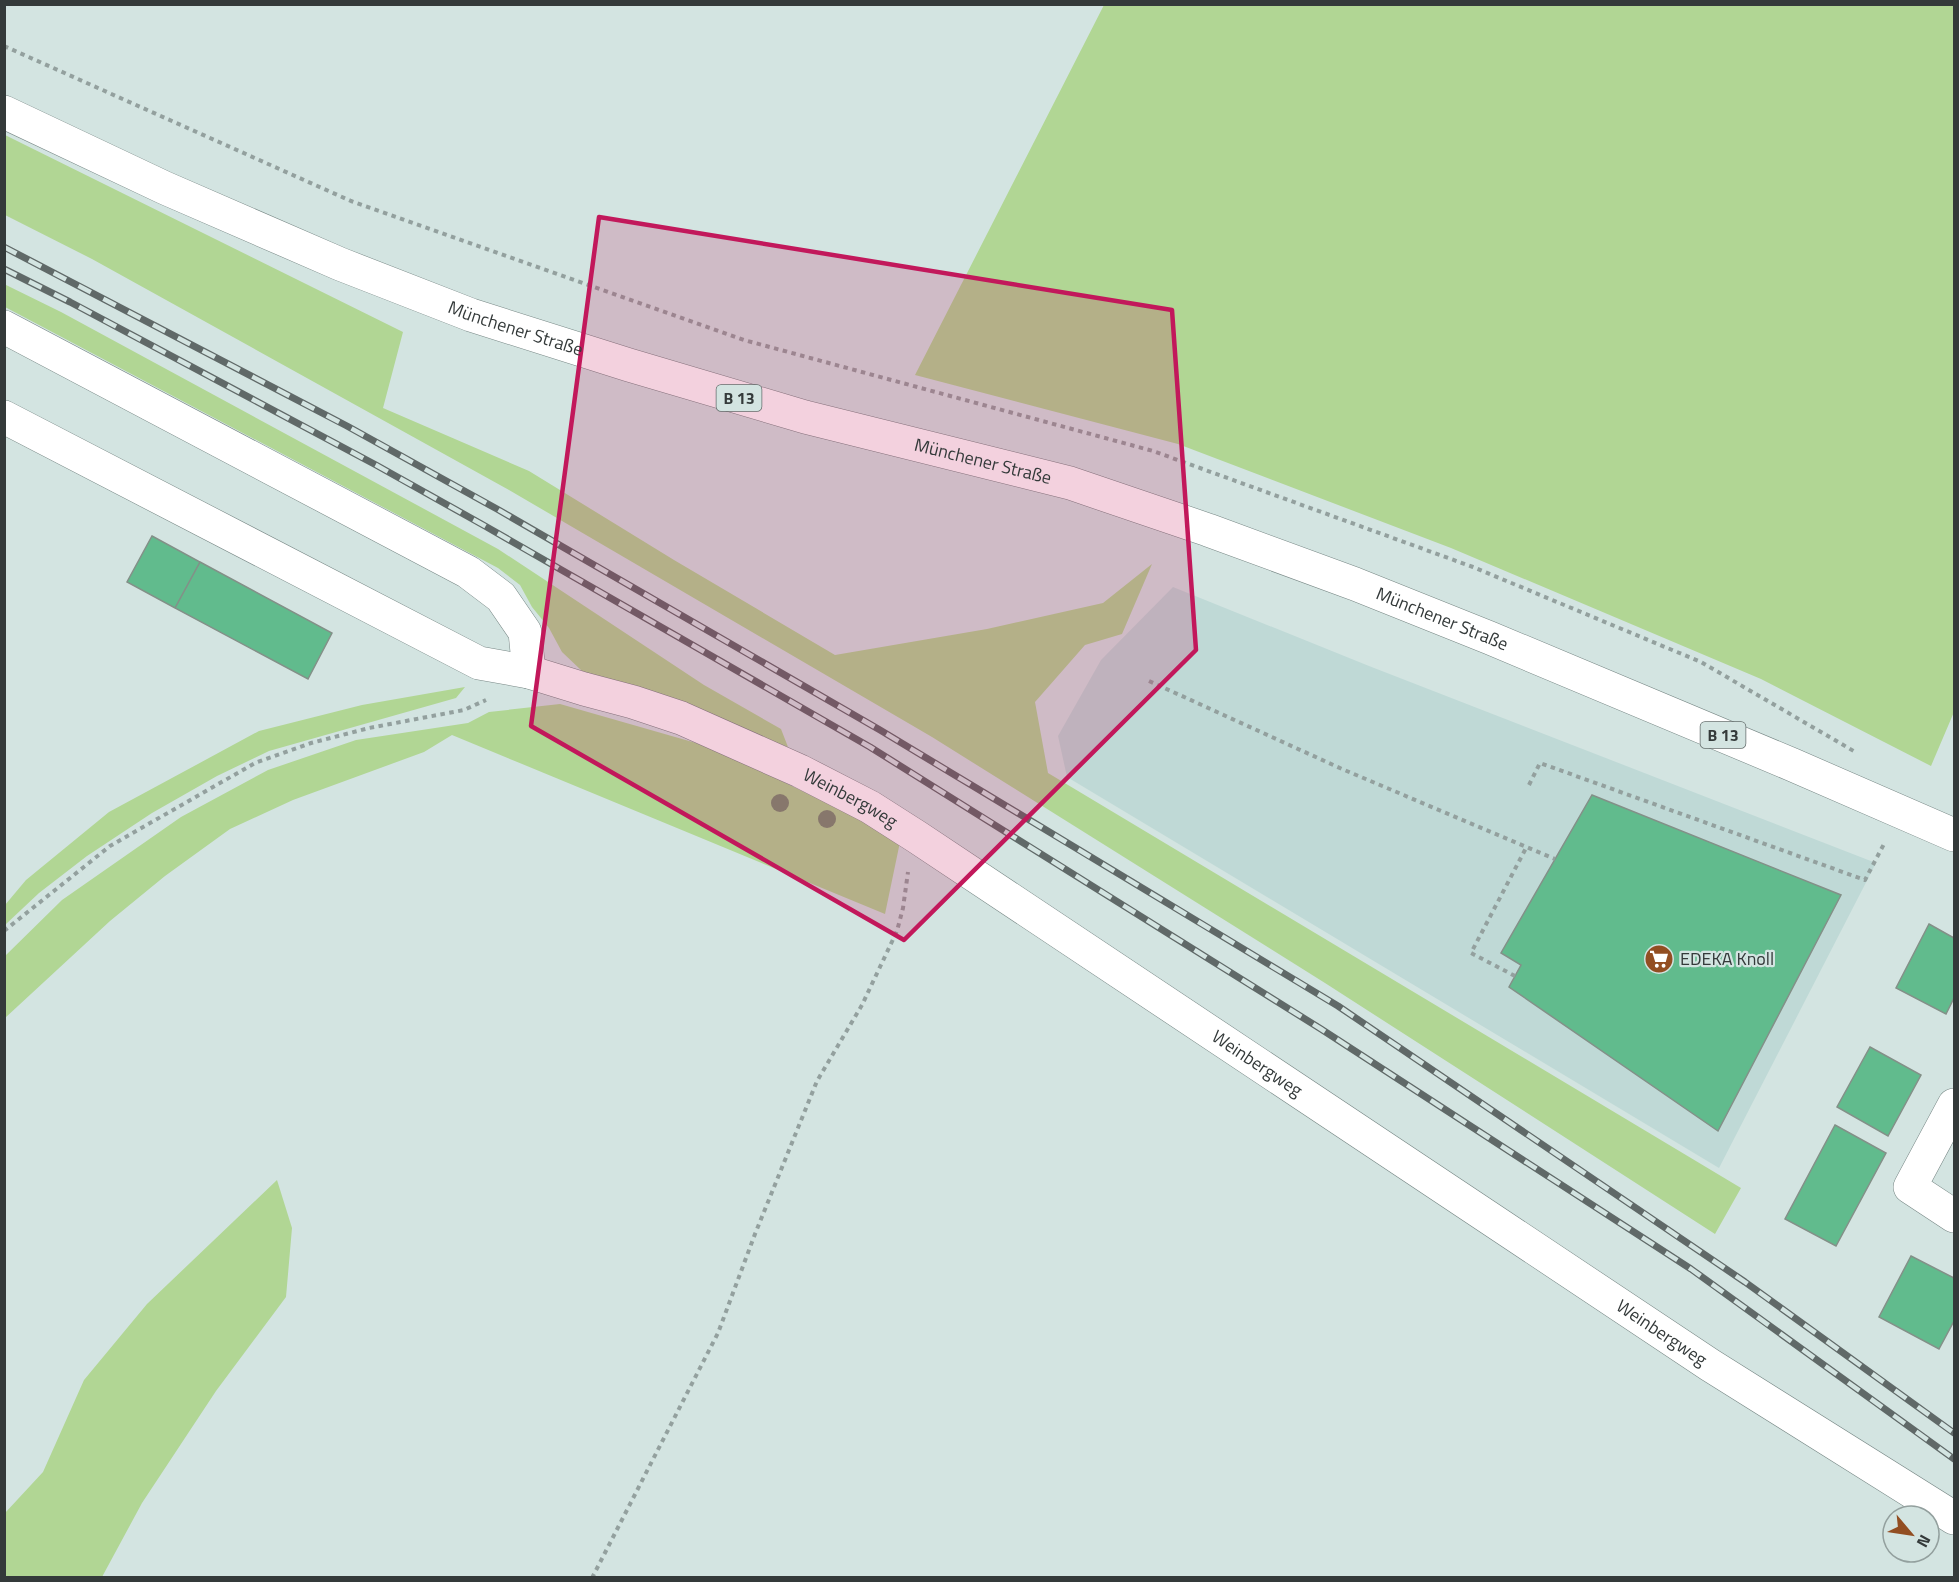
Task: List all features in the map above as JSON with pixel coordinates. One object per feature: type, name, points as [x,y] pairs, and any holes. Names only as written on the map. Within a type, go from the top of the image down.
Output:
[{"type":"street","name":"Münchener Straße","points":[[4,112],[165,188],[340,264],[471,315],[805,417],[1070,483],[1208,530],[1355,584],[1490,638],[1794,765],[1954,835]]},
{"type":"street","points":[[4,327],[468,572],[501,597],[525,632],[529,672]]},
{"type":"street","name":"Weinbergweg","points":[[4,417],[479,663],[529,672],[681,718],[800,771],[870,807],[1710,1365],[1954,1518]]},
{"type":"street","points":[[1954,1105],[1910,1187],[1954,1216]]},
{"type":"path","points":[[4,46],[351,201],[755,343],[1153,451],[1473,567],[1701,662],[1786,712]]},
{"type":"path","points":[[1149,681],[1342,769],[1555,859]]},
{"type":"path","points":[[4,931],[110,846],[255,764],[311,743],[369,728],[464,710],[494,696]]},
{"type":"path","points":[[1529,785],[1540,763],[1865,879],[1887,839]]},
{"type":"path","points":[[592,1578],[718,1333],[816,1081],[862,1005],[897,931],[903,908],[910,856],[917,837]]},
{"type":"path","points":[[1515,976],[1471,953],[1526,848]]},
{"type":"highlighted area","points":[[599,217],[1172,310],[1196,650],[904,940],[531,726]]},
{"type":"shaded area","points":[[1173,587],[1369,666],[1876,863],[1719,1168],[1067,777],[1058,736],[1101,660]]},
{"type":"green space","points":[[1104,5],[1954,5],[1954,712],[1931,766],[1761,679],[1451,548],[1178,444],[915,375]]},
{"type":"green space","points":[[5,135],[403,332],[383,408],[529,471],[835,655],[987,629],[1103,603],[1152,564],[1122,634],[1085,645],[1035,702],[1048,773],[1741,1188],[1715,1234],[1325,983],[932,737],[509,490],[92,259],[5,215]]},
{"type":"green space","points":[[4,284],[61,312],[498,549],[704,685],[781,729],[788,747],[582,671],[562,652],[520,585],[498,568],[5,307]]},
{"type":"green space","points":[[465,687],[456,698],[269,751],[217,776],[152,813],[87,856],[39,893],[5,925],[5,905],[26,880],[109,812],[259,731],[362,705]]},
{"type":"green space","points":[[560,704],[717,749],[851,815],[900,842],[885,914],[452,735],[424,752],[293,800],[230,829],[165,876],[110,921],[5,1018],[5,956],[62,900],[181,817],[268,770],[356,740],[468,723],[489,712]]},
{"type":"green space","points":[[277,1180],[292,1228],[286,1297],[216,1391],[142,1503],[102,1577],[5,1576],[5,1513],[43,1472],[84,1380],[147,1304]]},
{"type":"building","points":[[152,536],[200,562],[175,608],[127,582]]},
{"type":"building","points":[[200,562],[332,633],[308,679],[175,608]]},
{"type":"building","name":"EDEKA Knoll","points":[[1592,795],[1841,895],[1718,1131],[1509,987],[1521,965],[1501,953]]},
{"type":"building","points":[[1929,924],[1954,938],[1954,998],[1946,1014],[1896,988]]},
{"type":"building","points":[[1870,1047],[1921,1075],[1888,1136],[1837,1107]]},
{"type":"building","points":[[1835,1125],[1886,1153],[1836,1246],[1785,1219]]},
{"type":"building","points":[[1911,1256],[1954,1278],[1954,1321],[1939,1349],[1879,1317]]},
{"type":"railway","points":[[4,247],[347,426],[497,509],[880,730],[1338,1006],[1745,1282],[1954,1433]]},
{"type":"railway","points":[[4,269],[376,465],[870,747],[1321,1029],[1691,1269],[1954,1459]]},
{"type":"place","name":"EDEKA Knoll","points":[[1659,959]]}]
